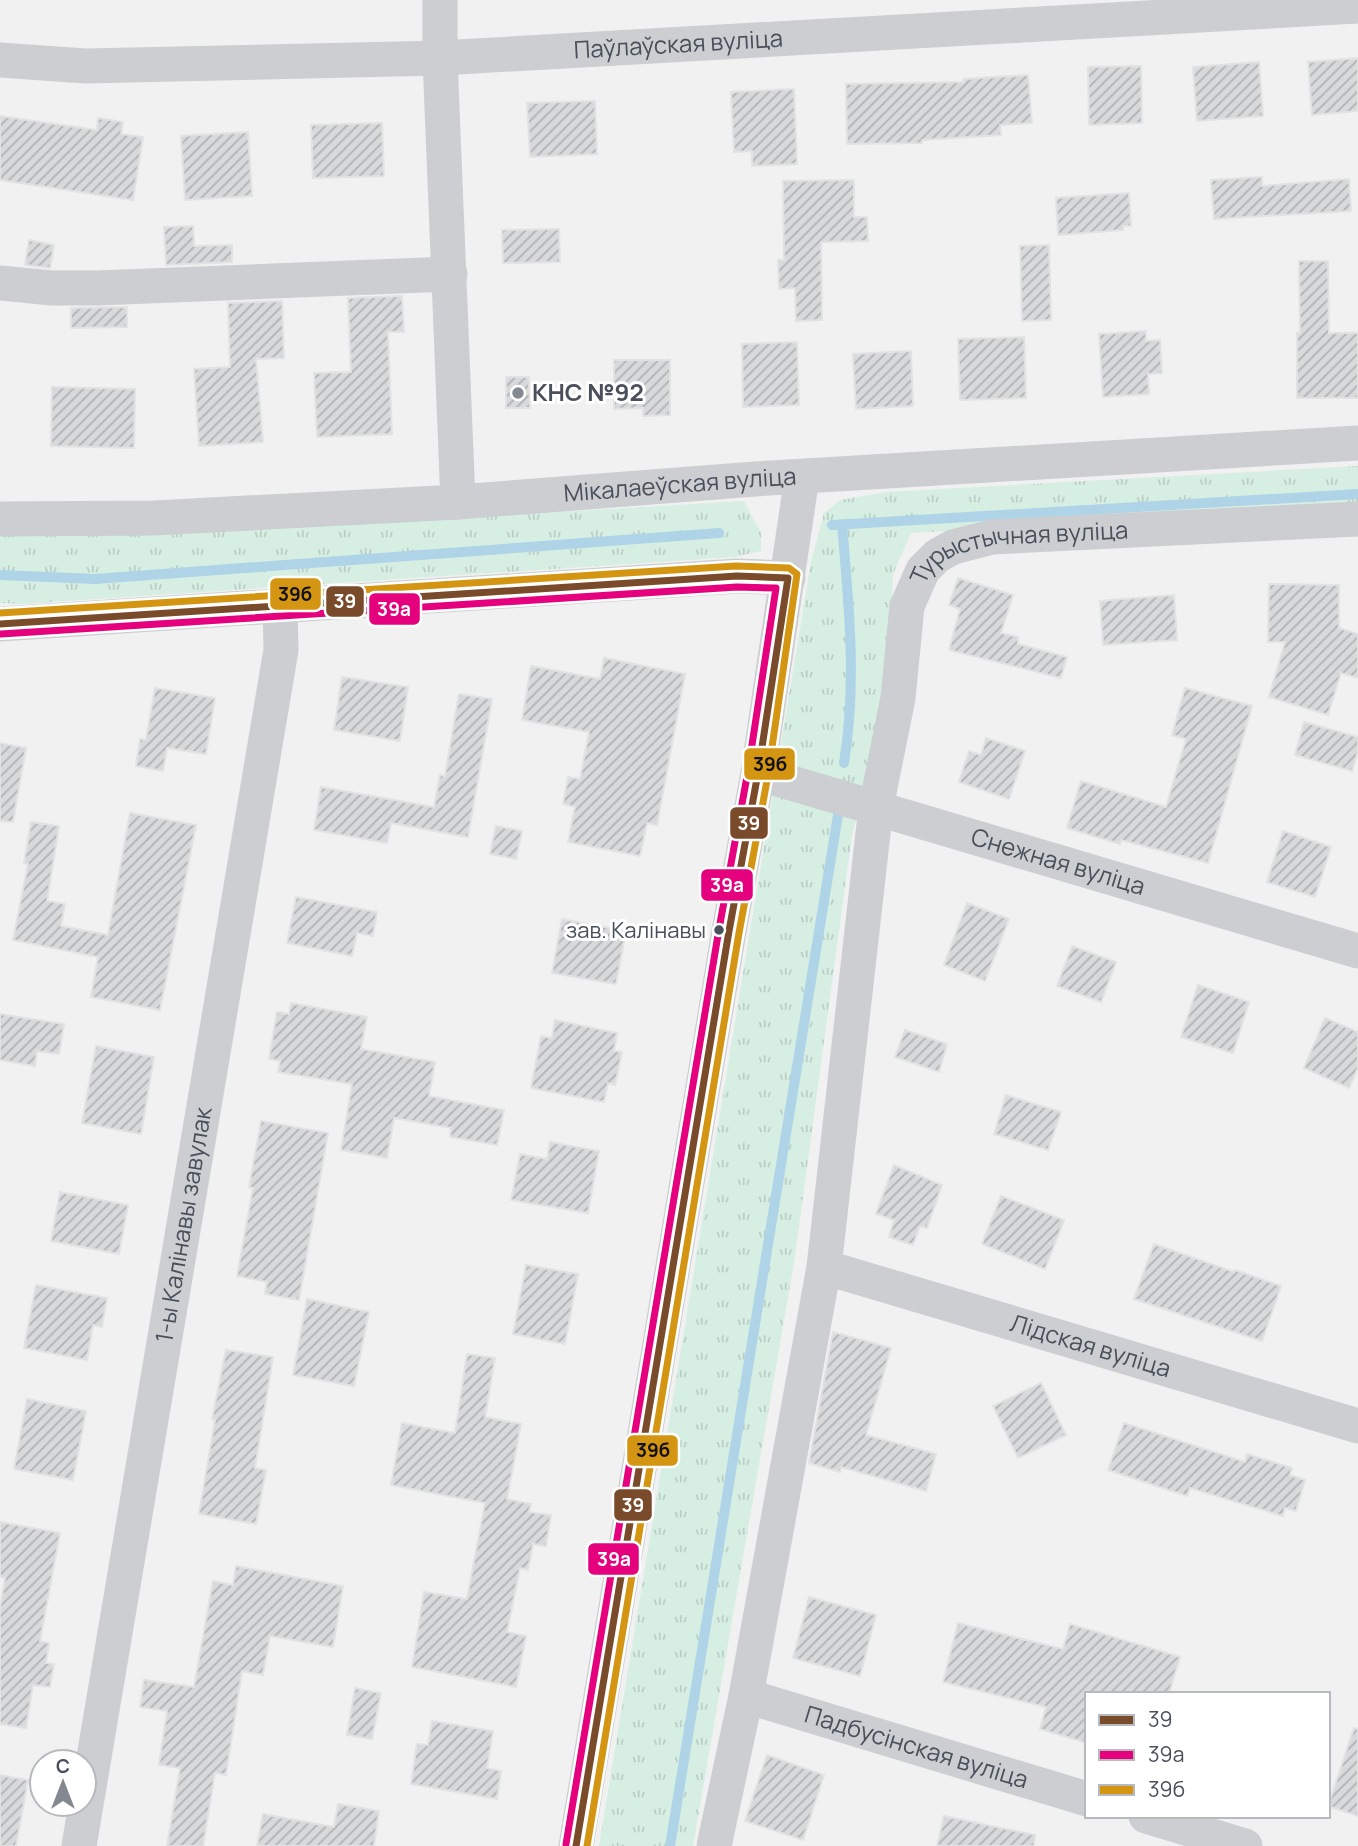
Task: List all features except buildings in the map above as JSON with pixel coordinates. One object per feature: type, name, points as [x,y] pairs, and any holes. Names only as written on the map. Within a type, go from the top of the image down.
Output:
[{"type":"street","points":[[440,0],[458,502]]},
{"type":"street","name":"Паўлаўская вуліца","points":[[0,60],[85,66],[440,58],[1358,6]]},
{"type":"street","points":[[0,283],[97,289],[450,274]]},
{"type":"street","name":"Мікалаеўская вуліца","points":[[0,519],[154,518],[458,502],[802,477],[1358,443]]},
{"type":"street","points":[[576,1846],[729,931],[758,773],[802,477]]},
{"type":"street","name":"Турыстычная вуліца","points":[[714,1846],[746,1696],[824,1267],[877,807],[898,698],[907,606],[923,570],[937,556],[962,543],[992,537],[1358,519]]},
{"type":"street","points":[[0,624],[737,576],[788,578]]},
{"type":"street","name":"1-ы Калінавы завулак","points":[[79,1846],[281,650],[280,605]]},
{"type":"street","name":"Снежная вуліца","points":[[758,773],[1358,951]]},
{"type":"street","name":"Лідская вуліца","points":[[824,1267],[1358,1426]]},
{"type":"street","name":"Падбусінская вуліца","points":[[746,1696],[1085,1797]]},
{"type":"street","points":[[1153,1818],[1245,1846]]},
{"type":"green space","points":[[1358,466],[1358,507],[911,533],[893,574],[888,702],[852,835],[794,1263],[693,1846],[599,1846],[811,562],[824,513],[840,500],[886,492]]},
{"type":"green space","points":[[744,501],[761,533],[761,551],[734,557],[20,604],[0,603],[0,535],[162,535]]},
{"type":"waterway","points":[[832,525],[1358,494]]},
{"type":"waterway","points":[[842,525],[851,674],[844,763]]},
{"type":"waterway","points":[[0,575],[95,579],[719,533]]},
{"type":"waterway","points":[[670,1846],[838,815]]},
{"type":"transit line","name":"39б","points":[[0,613],[736,566],[789,568],[797,574],[768,775],[739,933],[587,1846]]},
{"type":"transit line","name":"39","points":[[0,624],[737,576],[788,578],[758,773],[729,931],[576,1846]]},
{"type":"transit line","name":"39а","points":[[1,634],[737,587],[776,588],[748,771],[719,929],[566,1844]]},
{"type":"place","name":"КНС №92","points":[[518,393]]},
{"type":"place","name":"зав. Калінавы","points":[[719,930]]}]
